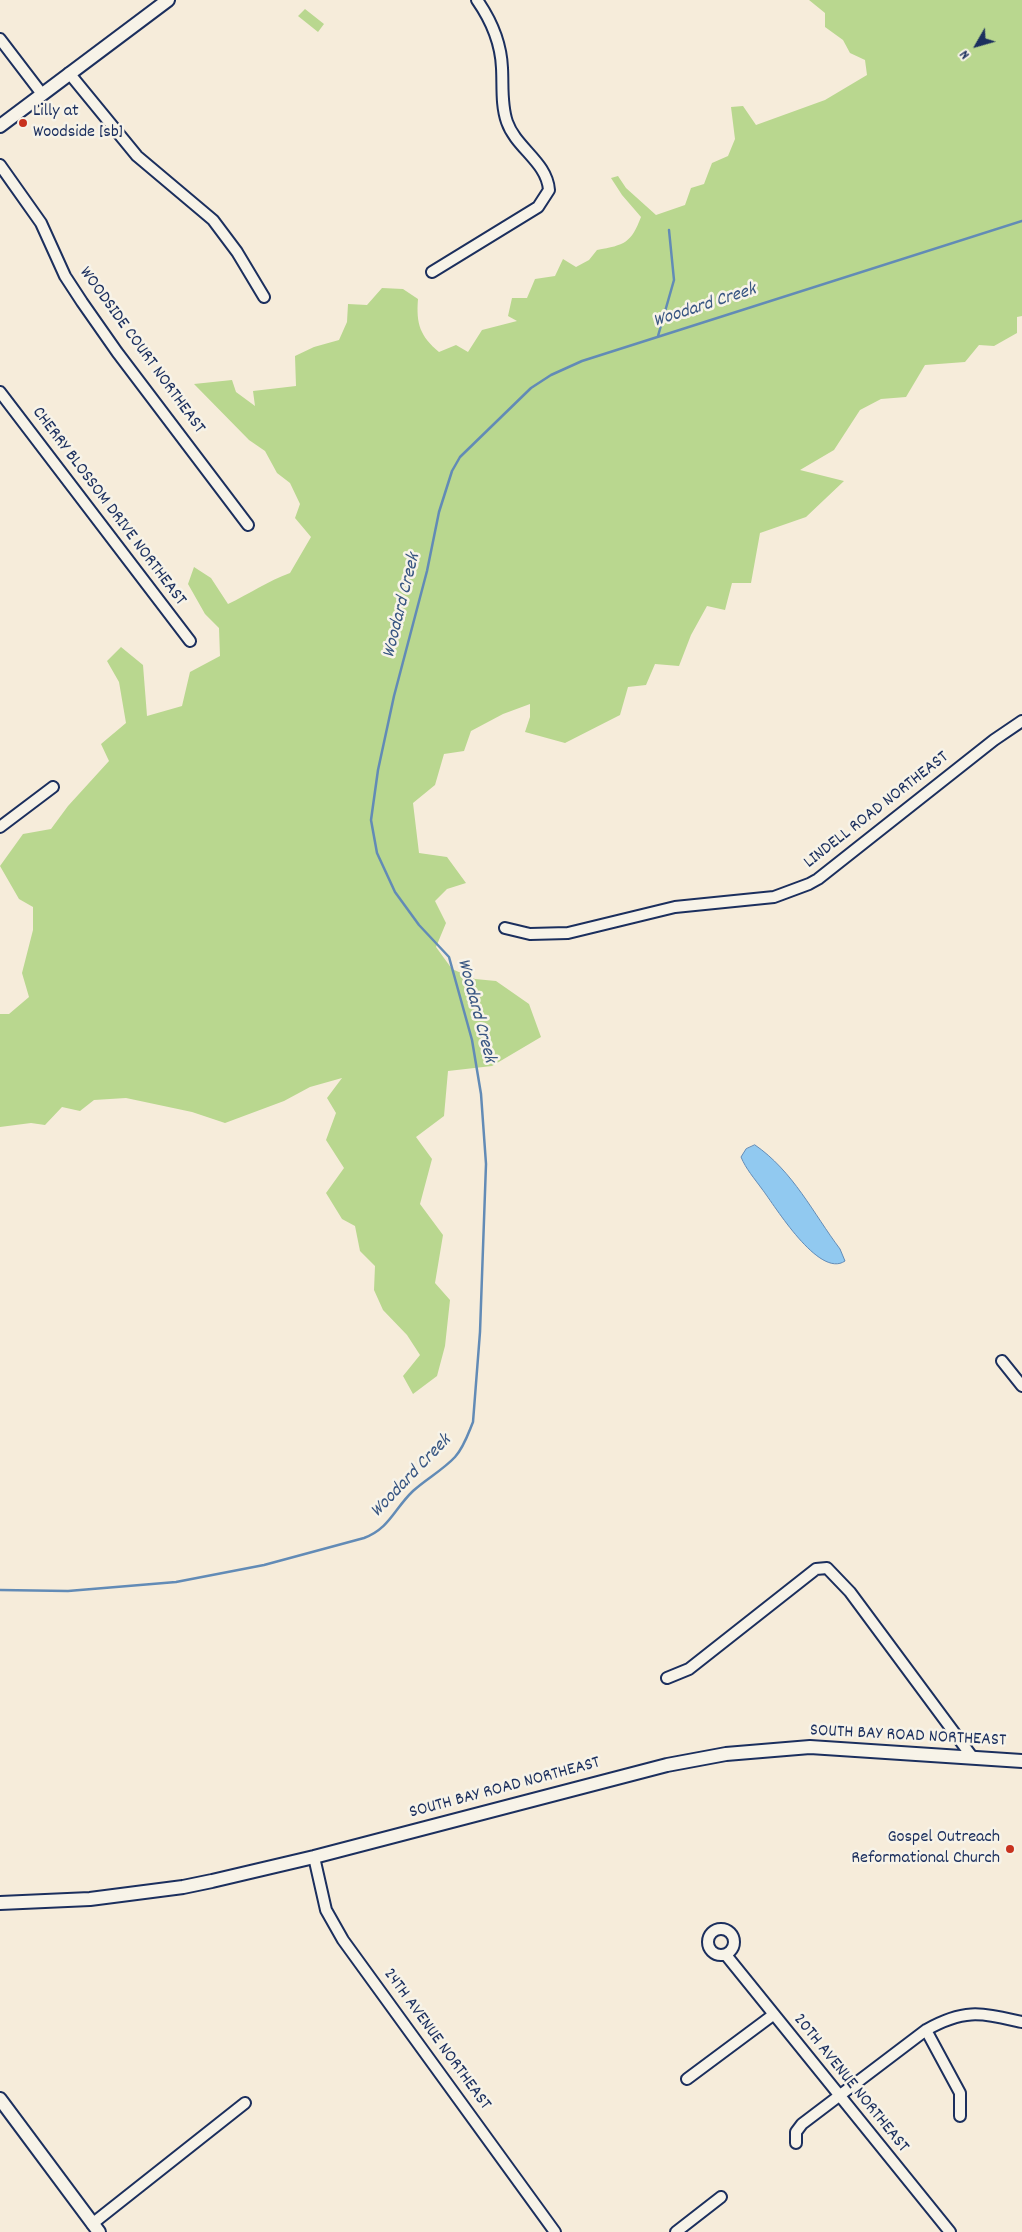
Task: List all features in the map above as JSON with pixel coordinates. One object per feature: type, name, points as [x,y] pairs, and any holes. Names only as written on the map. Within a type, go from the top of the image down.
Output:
[{"type":"street","points":[[0,126],[168,0]]},
{"type":"street","points":[[432,272],[538,206],[549,190],[548,178],[508,124],[504,107],[499,46],[484,10],[477,0]]},
{"type":"street","points":[[0,39],[42,94]]},
{"type":"street","points":[[69,73],[137,156],[213,220],[237,252],[264,297]]},
{"type":"street","name":"WOODSIDE COURT NORTHEAST","points":[[0,166],[42,223],[65,276],[87,309],[248,525]]},
{"type":"street","name":"CHERRY BLOSSOM DRIVE NORTHEAST","points":[[0,392],[190,641]]},
{"type":"street","name":"LINDELL ROAD NORTHEAST","points":[[506,928],[530,934],[568,933],[675,907],[700,903],[758,900],[795,890],[818,879],[994,740],[1022,721]]},
{"type":"street","points":[[0,827],[53,787]]},
{"type":"street","points":[[1002,1361],[1022,1386]]},
{"type":"street","points":[[667,1678],[689,1669],[816,1570],[827,1568],[850,1592],[973,1758]]},
{"type":"street","name":"SOUTH BAY ROAD NORTHEAST","points":[[0,1903],[90,1899],[183,1887],[314,1857],[667,1765],[726,1754],[810,1748],[1022,1761]]},
{"type":"street","name":"24TH AVENUE NORTHEAST","points":[[314,1857],[326,1910],[343,1940],[555,2232]]},
{"type":"street","name":"20TH AVENUE NORTHEAST","points":[[726,1955],[950,2232]]},
{"type":"street","points":[[687,2078],[773,2015]]},
{"type":"street","points":[[796,2143],[796,2132],[802,2124],[926,2030],[949,2018],[962,2015],[991,2016],[1022,2022]]},
{"type":"street","points":[[926,2030],[960,2093],[960,2116]]},
{"type":"street","points":[[0,2100],[96,2228],[245,2103]]},
{"type":"street","points":[[676,2232],[721,2197]]},
{"type":"green space","points":[[809,0],[1022,0],[1022,316],[1017,317],[1017,333],[994,346],[979,345],[965,362],[925,365],[906,397],[881,399],[860,410],[834,450],[800,470],[844,481],[806,517],[760,533],[751,583],[732,583],[725,610],[707,606],[691,635],[679,666],[655,664],[646,685],[628,687],[620,715],[565,743],[525,732],[530,717],[530,704],[503,714],[471,731],[464,751],[444,754],[435,785],[413,803],[419,853],[447,857],[466,883],[447,889],[435,901],[446,923],[436,947],[452,969],[475,979],[496,981],[529,1004],[541,1037],[492,1066],[448,1071],[444,1116],[416,1137],[432,1159],[420,1204],[443,1235],[435,1283],[450,1300],[445,1346],[437,1376],[413,1394],[403,1376],[420,1355],[407,1335],[383,1310],[374,1290],[375,1266],[360,1251],[355,1226],[342,1219],[326,1193],[344,1168],[326,1140],[336,1113],[327,1098],[342,1078],[310,1087],[284,1101],[225,1123],[192,1112],[126,1098],[94,1100],[80,1111],[62,1107],[45,1125],[31,1123],[0,1127],[0,1014],[9,1014],[29,997],[22,973],[33,930],[33,907],[19,899],[0,866],[23,834],[51,829],[68,806],[109,761],[101,744],[126,723],[119,682],[107,661],[121,647],[143,665],[147,716],[182,706],[190,672],[220,656],[219,628],[205,614],[188,584],[194,567],[211,578],[228,604],[290,573],[311,537],[295,518],[300,504],[290,483],[277,473],[265,451],[249,440],[194,384],[232,380],[236,392],[255,406],[253,391],[296,386],[295,356],[314,347],[339,340],[347,322],[348,304],[367,305],[382,288],[403,289],[418,299],[418,316],[423,335],[439,352],[456,345],[468,352],[482,330],[517,321],[508,316],[512,298],[527,298],[535,279],[555,276],[563,259],[576,267],[589,260],[597,250],[621,244],[630,238],[641,217],[622,195],[611,178],[618,176],[626,188],[656,215],[685,205],[691,188],[704,184],[712,163],[728,156],[735,139],[731,107],[743,106],[756,125],[825,100],[867,75],[865,60],[850,53],[843,40],[825,27],[825,13]]},
{"type":"green space","points":[[305,9],[324,24],[318,32],[298,16]]},
{"type":"water","points":[[755,1145],[781,1167],[802,1193],[840,1249],[845,1261],[835,1264],[823,1260],[811,1251],[787,1224],[745,1166],[741,1157],[746,1149]]},
{"type":"waterway","name":"Woodard Creek","points":[[0,1590],[68,1591],[176,1582],[264,1565],[364,1538],[380,1529],[413,1491],[455,1457],[463,1445],[473,1422],[480,1332],[486,1164],[481,1094],[472,1040],[449,957],[419,925],[395,892],[377,853],[371,820],[378,770],[394,696],[427,571],[439,512],[452,471],[460,457],[531,388],[551,375],[582,361],[1022,221]]},
{"type":"waterway","points":[[658,336],[674,280],[669,230]]},
{"type":"place","name":"Lilly at Woodside [sb]","points":[[23,123]]},
{"type":"place","name":"Gospel Outreach Reformational Church","points":[[1010,1849]]}]
